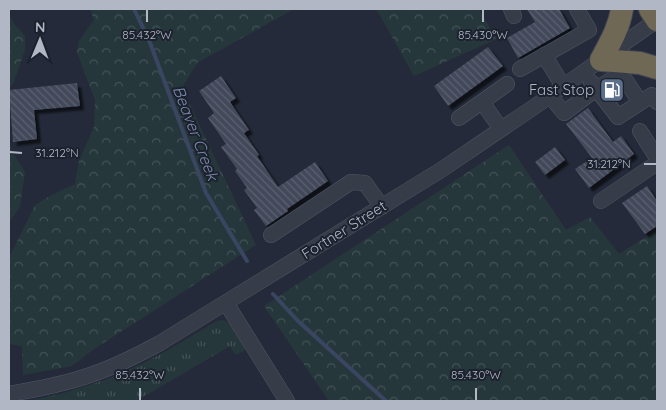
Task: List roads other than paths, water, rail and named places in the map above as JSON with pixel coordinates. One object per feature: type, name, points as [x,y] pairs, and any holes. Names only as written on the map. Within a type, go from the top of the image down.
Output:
[{"type":"highway","points":[[592,66],[615,34],[622,9]]},
{"type":"highway","points":[[650,9],[657,20]]},
{"type":"highway","points":[[592,66],[640,63],[657,68]]},
{"type":"street","points":[[520,69],[589,30],[577,9]]},
{"type":"street","name":"Fortner Street","points":[[9,394],[57,385],[91,375],[160,343],[441,170],[657,20]]},
{"type":"street","points":[[544,55],[563,86]]},
{"type":"street","points":[[592,66],[596,89],[618,117],[652,95],[657,102]]},
{"type":"street","points":[[550,96],[564,113],[596,89],[618,76],[626,81],[640,102]]},
{"type":"street","points":[[459,118],[507,84]]},
{"type":"street","points":[[482,102],[501,129]]},
{"type":"street","points":[[640,131],[657,158]]},
{"type":"street","points":[[601,201],[657,163]]},
{"type":"street","points":[[271,235],[351,182],[364,183],[382,207]]},
{"type":"street","points":[[226,303],[287,401]]},
{"type":"waterway","name":"Beaver Creek","points":[[134,9],[149,40],[206,193],[247,261]]},
{"type":"waterway","name":"Beaver Creek","points":[[273,294],[297,320],[386,401]]},
{"type":"place","name":"Fast Stop","points":[[612,90]]}]
